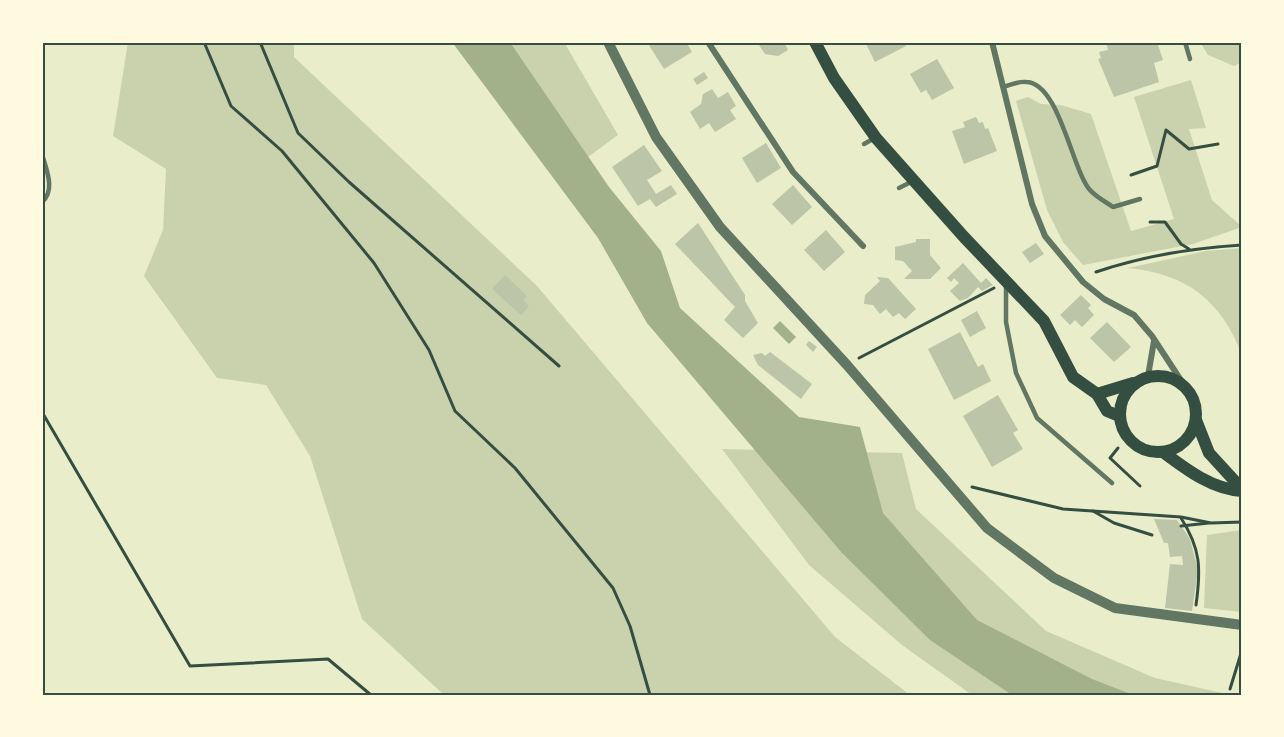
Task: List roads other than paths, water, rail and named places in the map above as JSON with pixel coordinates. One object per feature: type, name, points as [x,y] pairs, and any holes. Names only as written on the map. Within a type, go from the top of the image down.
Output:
[{"type":"main road","points":[[815,42],[834,78],[876,138],[1004,283],[1044,321],[1072,377],[1097,394],[1107,411],[1119,416]]},
{"type":"main road","points":[[1097,394],[1134,383],[1148,376],[1167,376],[1184,385],[1196,408],[1196,420],[1209,453],[1242,490]]},
{"type":"main road","points":[[1134,383],[1126,392],[1119,416],[1125,434],[1139,447],[1151,452],[1163,452],[1185,441],[1196,420]]},
{"type":"main road","points":[[1163,452],[1189,472],[1227,490],[1242,490]]},
{"type":"street","points":[[608,42],[656,137],[720,227],[847,365],[987,528],[1054,578],[1115,608],[1242,625]]},
{"type":"street","points":[[708,42],[793,172],[862,246]]},
{"type":"street","points":[[992,42],[1032,204],[1045,236],[1083,282],[1104,300],[1134,315],[1184,385]]},
{"type":"street","points":[[1148,376],[1154,341]]},
{"type":"lane","points":[[1185,42],[1190,59]]},
{"type":"lane","points":[[1003,87],[1026,82],[1033,84],[1045,94],[1089,190],[1113,207],[1140,199]]},
{"type":"lane","points":[[864,144],[876,138]]},
{"type":"lane","points":[[42,154],[50,187],[47,198],[42,202]]},
{"type":"lane","points":[[899,188],[914,180]]},
{"type":"lane","points":[[1004,283],[1006,322],[1016,373],[1037,418],[1112,483]]}]
